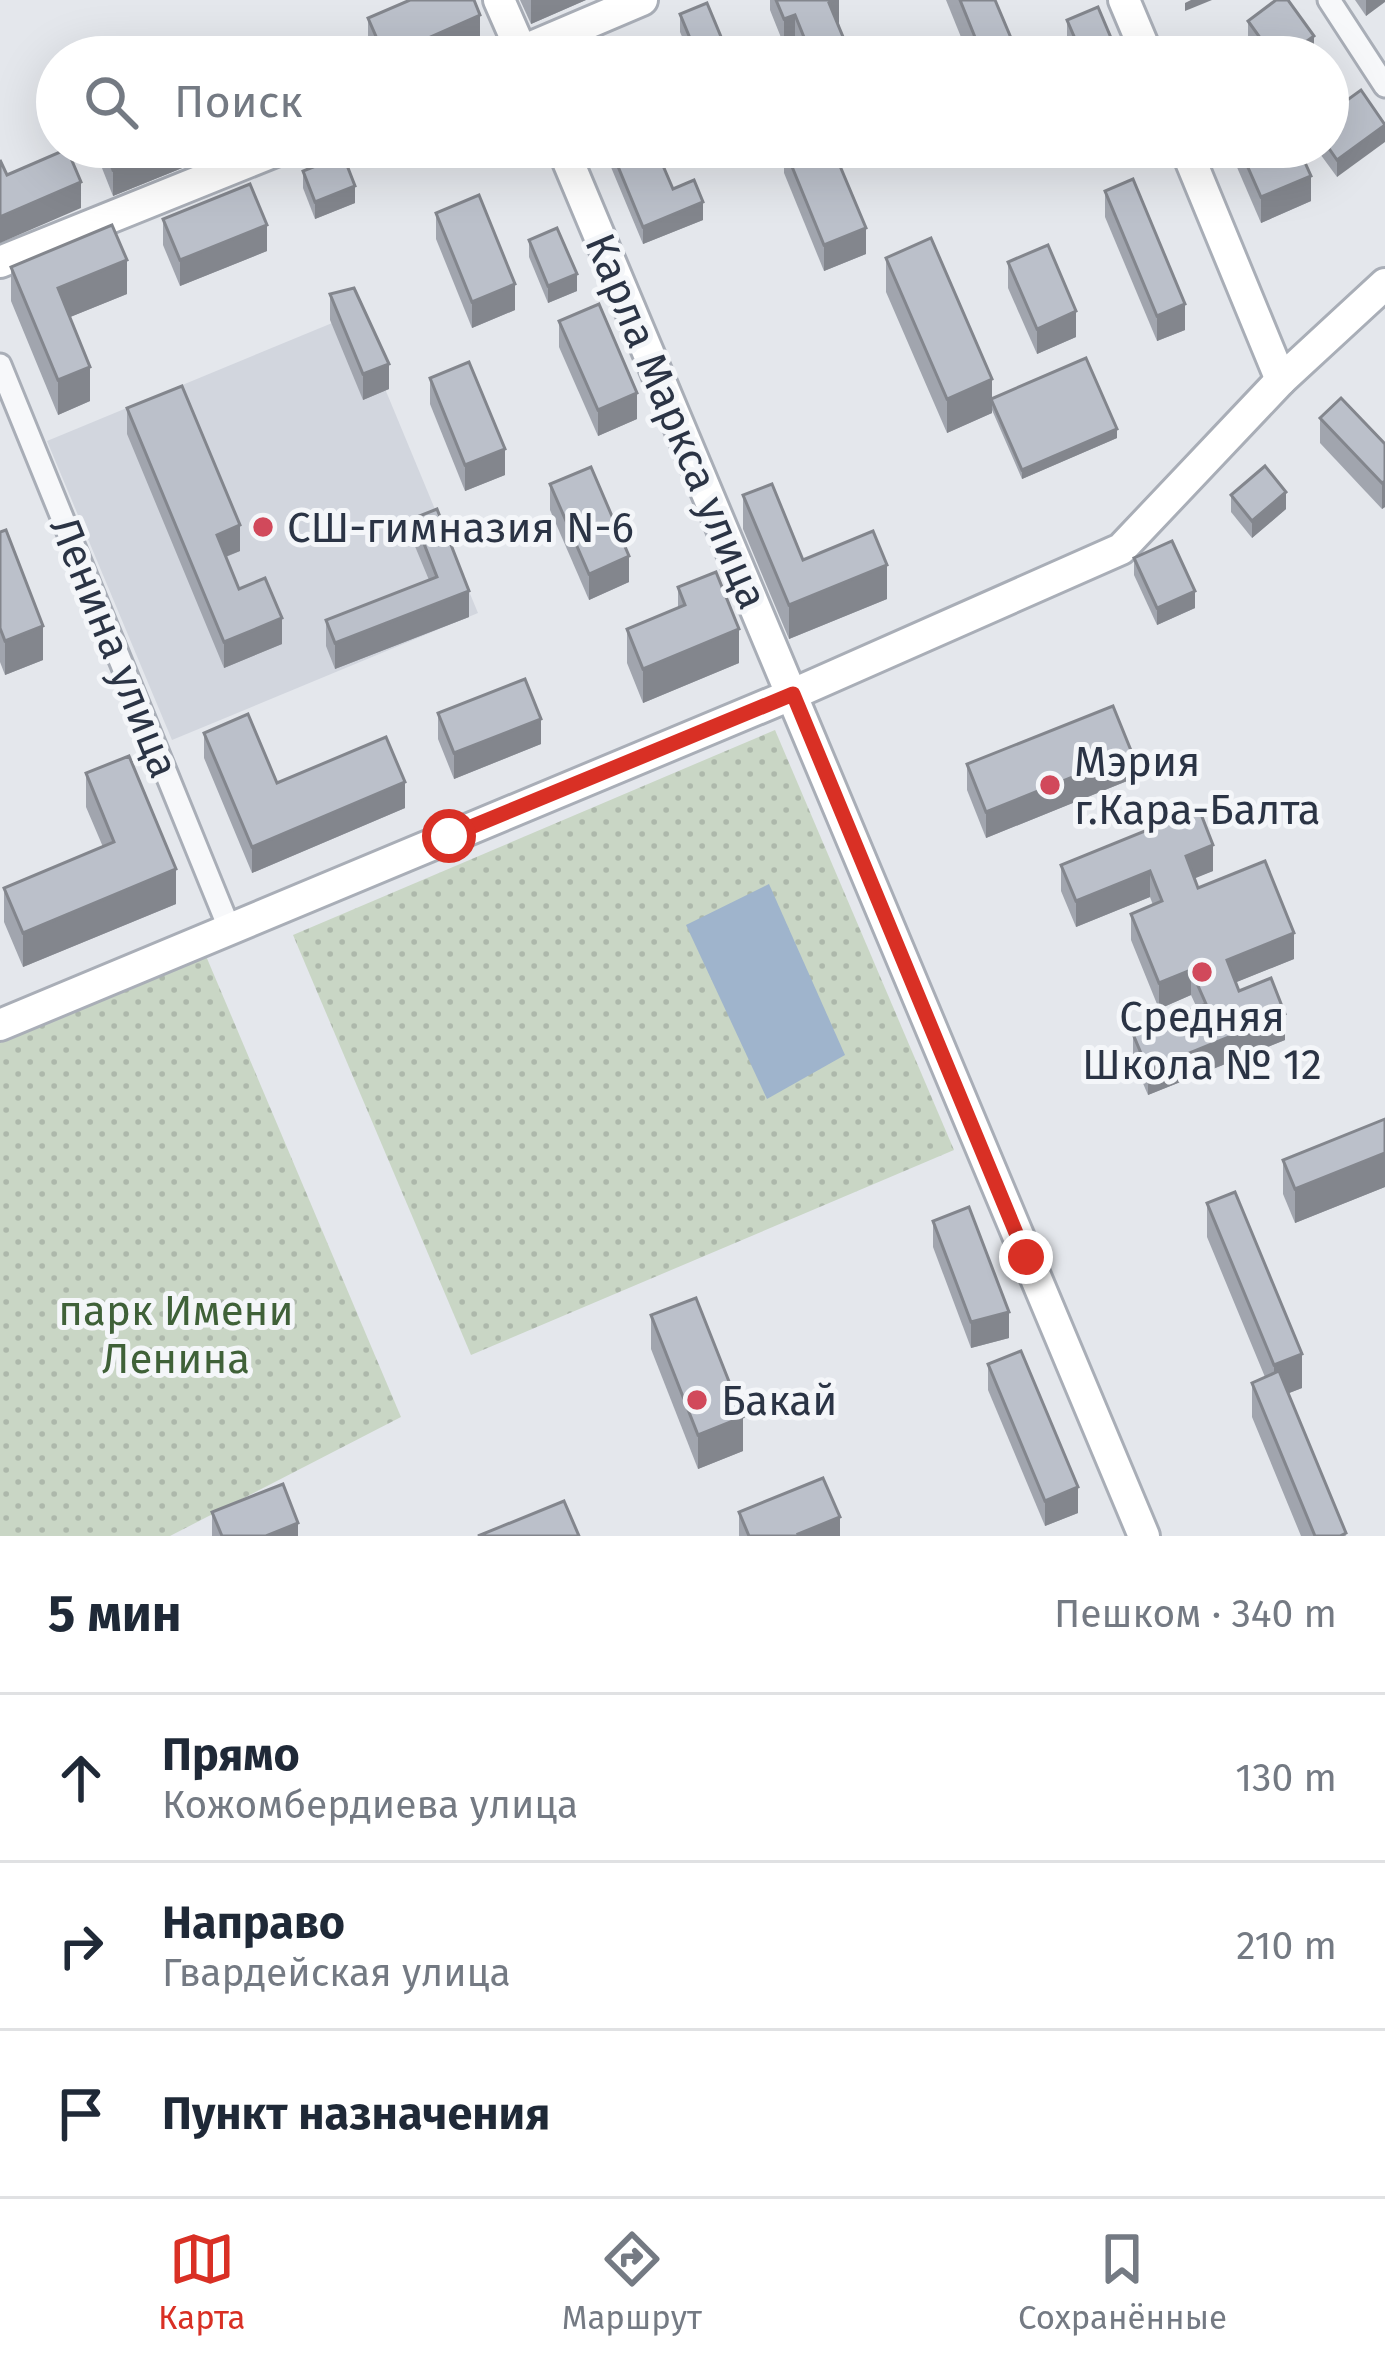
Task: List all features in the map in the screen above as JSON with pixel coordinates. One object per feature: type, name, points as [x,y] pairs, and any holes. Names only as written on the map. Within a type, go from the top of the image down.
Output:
[{"type":"street","points":[[500,0],[512,36]]},
{"type":"street","points":[[561,36],[642,0]]},
{"type":"street","points":[[1124,0],[1139,36]]},
{"type":"street","points":[[1328,0],[1385,86]]},
{"type":"street","points":[[0,262],[233,168]]},
{"type":"street","name":"Карла Маркса улица","points":[[571,168],[1144,1536]]},
{"type":"street","points":[[1194,168],[1281,380]]},
{"type":"street","points":[[0,1025],[793,694],[1120,549],[1281,380],[1385,284]]},
{"type":"street","name":"Ленина улица","points":[[0,365],[230,930]]},
{"type":"shaded area","name":"СШ-гимназия N-6","points":[[354,314],[478,613],[172,740],[47,441]]},
{"type":"green space","points":[[775,730],[954,1150],[471,1355],[293,935]]},
{"type":"green space","name":"парк Имени Ленина","points":[[206,956],[401,1417],[170,1536],[0,1536],[0,1043]]},
{"type":"water","points":[[769,884],[845,1055],[767,1099],[686,925]]},
{"type":"building","points":[[410,0],[474,0],[480,15],[432,36],[376,36],[368,18]]},
{"type":"building","points":[[776,0],[835,0],[829,3],[843,36],[804,36],[795,15],[784,19]]},
{"type":"building","points":[[960,0],[995,0],[1010,36],[975,36]]},
{"type":"building","points":[[1276,0],[1288,0],[1314,36],[1259,36],[1248,21]]},
{"type":"building","points":[[707,3],[721,36],[689,36],[680,14]]},
{"type":"building","points":[[1098,7],[1110,36],[1074,36],[1067,20]]},
{"type":"building","points":[[1361,90],[1385,125],[1349,151],[1349,99]]},
{"type":"building","points":[[0,160],[7,175],[36,162],[36,168],[75,168],[81,182],[0,217]]},
{"type":"building","points":[[348,168],[355,186],[315,202],[303,171]]},
{"type":"building","points":[[619,168],[664,168],[673,189],[694,180],[703,202],[643,227]]},
{"type":"building","points":[[793,168],[841,168],[866,228],[824,245]]},
{"type":"building","points":[[1248,168],[1307,168],[1311,176],[1261,197]]},
{"type":"building","points":[[1133,179],[1185,304],[1157,316],[1105,191]]},
{"type":"building","points":[[250,184],[267,225],[180,260],[163,219]]},
{"type":"building","points":[[479,195],[515,284],[472,302],[436,213]]},
{"type":"building","points":[[112,225],[127,260],[58,288],[90,367],[58,380],[11,267]]},
{"type":"building","points":[[557,228],[577,274],[548,286],[529,240]]},
{"type":"building","points":[[931,238],[992,379],[947,399],[886,258]]},
{"type":"building","points":[[1048,245],[1076,311],[1037,329],[1008,262]]},
{"type":"building","points":[[354,288],[389,364],[363,374],[330,294]]},
{"type":"building","points":[[599,304],[637,393],[598,410],[559,321]]},
{"type":"building","points":[[1086,358],[1117,429],[1022,470],[991,399]]},
{"type":"building","points":[[469,362],[505,449],[465,465],[430,378]]},
{"type":"building","points":[[182,386],[240,525],[217,535],[239,589],[265,578],[282,618],[224,642],[127,408]]},
{"type":"building","points":[[1341,398],[1385,444],[1382,483],[1320,418]]},
{"type":"building","points":[[1265,466],[1286,492],[1252,521],[1231,495]]},
{"type":"building","points":[[591,467],[629,556],[589,574],[550,484]]},
{"type":"building","points":[[772,484],[803,560],[873,531],[887,565],[789,605],[743,495]]},
{"type":"building","points":[[437,509],[469,591],[335,643],[326,620],[437,577],[414,518]]},
{"type":"building","points":[[6,530],[43,626],[5,641],[0,628],[0,532]]},
{"type":"building","points":[[1172,541],[1195,591],[1157,608],[1134,558]]},
{"type":"building","points":[[716,572],[739,629],[643,669],[627,629],[685,605],[678,587]]},
{"type":"building","points":[[525,679],[541,719],[454,753],[438,713]]},
{"type":"building","points":[[1113,706],[1132,753],[986,812],[967,764]]},
{"type":"building","points":[[248,714],[277,783],[386,737],[405,782],[252,847],[204,733]]},
{"type":"building","points":[[129,756],[176,869],[23,933],[4,888],[114,842],[86,773]]},
{"type":"building","name":"Средняя Школа № 12","points":[[1199,809],[1213,845],[1186,856],[1198,888],[1265,861],[1294,933],[1227,960],[1239,991],[1271,978],[1285,1014],[1148,1070],[1133,1034],[1206,1004],[1191,970],[1159,983],[1131,914],[1162,901],[1150,871],[1076,901],[1061,865]]},
{"type":"building","points":[[1385,1119],[1385,1153],[1295,1189],[1283,1160]]},
{"type":"building","points":[[1235,1192],[1302,1354],[1274,1365],[1207,1203]]},
{"type":"building","points":[[969,1207],[1009,1312],[971,1322],[933,1221]]},
{"type":"building","points":[[696,1298],[743,1417],[698,1435],[651,1315]]},
{"type":"building","points":[[1021,1351],[1078,1487],[1045,1501],[988,1364]]},
{"type":"building","points":[[1279,1371],[1346,1533],[1340,1536],[1315,1536],[1252,1383]]},
{"type":"building","points":[[823,1478],[840,1517],[799,1536],[749,1536],[739,1512]]},
{"type":"building","points":[[283,1484],[298,1523],[266,1536],[222,1536],[212,1512]]},
{"type":"building","points":[[564,1501],[579,1536],[478,1536]]},
{"type":"place","name":"СШ-гимназия N-6","points":[[263,527]]},
{"type":"place","name":"Мэрия г.Кара-Балта","points":[[1050,785]]},
{"type":"place","name":"Средняя Школа № 12","points":[[1202,972]]},
{"type":"place","name":"Бакай","points":[[697,1400]]},
{"type":"route","points":[[449,836],[793,694],[1026,1257]]}]
